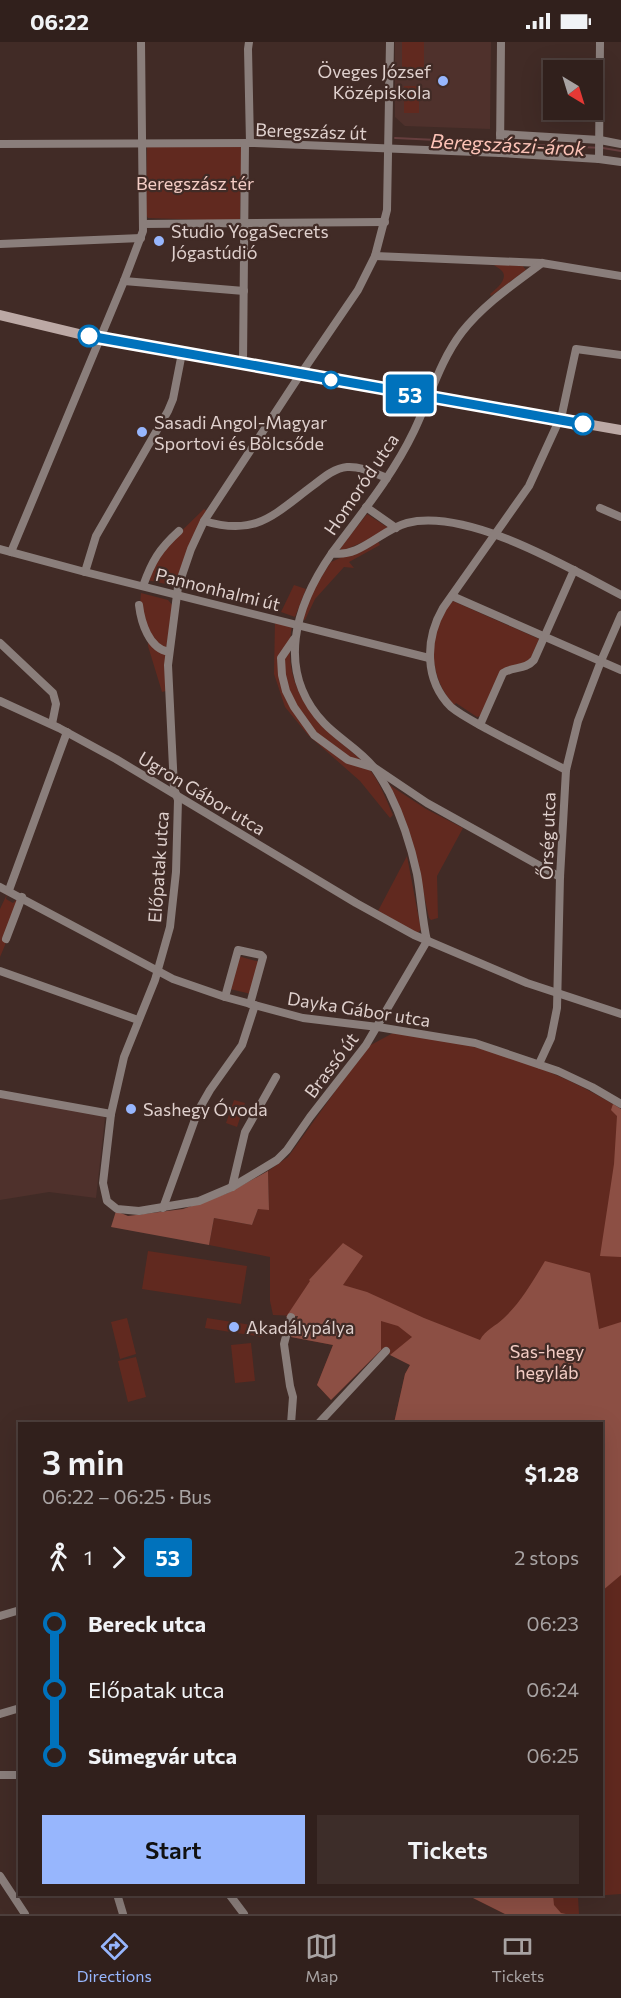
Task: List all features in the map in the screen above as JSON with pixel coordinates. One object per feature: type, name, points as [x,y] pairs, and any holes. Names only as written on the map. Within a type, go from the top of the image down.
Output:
[{"type":"street","points":[[11,552],[141,238],[143,224],[141,42]]},
{"type":"street","points":[[243,364],[249,42]]},
{"type":"street","name":"Előpatak utca","points":[[103,1183],[111,1114],[124,1056],[158,971],[170,927],[174,898],[178,800],[174,788],[168,690],[169,652],[178,587],[191,549],[204,521],[358,290],[375,256],[385,222],[389,149],[390,42]]},
{"type":"street","points":[[500,143],[501,42]]},
{"type":"street","points":[[599,149],[600,42]]},
{"type":"street","name":"Beregszász út","points":[[0,144],[248,143],[389,149],[500,143],[599,149],[621,144]]},
{"type":"street","name":"Beregszász út","points":[[500,143],[599,149],[621,162]]},
{"type":"street","points":[[143,224],[385,222]]},
{"type":"street","points":[[0,244],[141,238]]},
{"type":"street","points":[[375,256],[542,263],[621,276]]},
{"type":"street","name":"Homoród utca","points":[[332,553],[387,478],[414,432],[427,397],[451,349],[468,324],[499,295],[542,263]]},
{"type":"street","points":[[124,281],[244,291]]},
{"type":"street","points":[[0,315],[100,339],[621,430]]},
{"type":"street","points":[[566,770],[480,726],[458,712],[444,699],[435,683],[429,658],[436,619],[529,486],[560,420],[576,349],[621,355]]},
{"type":"street","points":[[86,572],[96,536],[168,411],[176,386],[182,353]]},
{"type":"street","points":[[204,521],[220,526],[240,527],[264,521],[324,477],[346,467],[363,469],[387,478]]},
{"type":"street","points":[[366,507],[396,528]]},
{"type":"street","points":[[600,508],[621,517]]},
{"type":"street","points":[[560,877],[427,803],[375,768],[324,723],[311,705],[296,668],[294,639],[315,578],[332,553],[355,550],[396,528],[416,522],[436,522],[497,534],[621,595]]},
{"type":"street","points":[[143,586],[151,564],[159,551],[179,531]]},
{"type":"street","name":"Pannonhalmi út","points":[[0,549],[429,658]]},
{"type":"street","points":[[480,726],[503,673],[529,665],[534,660],[574,570]]},
{"type":"street","points":[[452,596],[621,670]]},
{"type":"street","points":[[139,605],[148,636],[160,650],[169,652]]},
{"type":"street","name":"Őrség utca","points":[[539,1064],[551,1038],[557,1008],[560,877],[566,770],[578,721],[600,661],[621,615]]},
{"type":"street","points":[[294,639],[281,658],[286,691],[298,714],[314,735],[348,760],[375,768],[389,793],[407,835],[417,875],[427,941]]},
{"type":"street","points":[[0,643],[53,693],[56,704],[52,724]]},
{"type":"street","name":"Ugron Gábor utca","points":[[0,701],[67,732],[356,903],[427,941],[557,994],[621,1014]]},
{"type":"street","points":[[9,890],[67,732]]},
{"type":"street","name":"Dayka Gábor utca","points":[[0,887],[182,983],[253,1005],[317,1021],[475,1043],[539,1064],[592,1087],[621,1104]]},
{"type":"street","points":[[6,939],[22,897]]},
{"type":"street","name":"Brassó út","points":[[103,1183],[107,1201],[117,1209],[139,1211],[199,1201],[232,1187],[268,1166],[287,1150],[378,1028],[427,941]]},
{"type":"street","points":[[163,1208],[198,1111],[210,1090],[243,1045],[262,955],[238,950],[225,997]]},
{"type":"street","points":[[0,970],[138,1020]]},
{"type":"street","name":"Brassó út","points":[[232,1187],[245,1132],[276,1077]]},
{"type":"street","points":[[0,1094],[111,1114]]},
{"type":"street","points":[[291,1317],[284,1344],[293,1397],[291,1422]]},
{"type":"street","points":[[320,1422],[386,1351]]},
{"type":"street","points":[[0,1616],[18,1611]]},
{"type":"street","points":[[0,1714],[18,1708]]},
{"type":"street","points":[[0,1775],[18,1775]]},
{"type":"street","points":[[0,1876],[26,1914]]},
{"type":"street","points":[[118,1896],[123,1914]]},
{"type":"street","points":[[230,1896],[244,1914]]},
{"type":"street","points":[[237,1896],[244,1914]]},
{"type":"shaded area","name":"Öveges József Középiskola","points":[[395,42],[491,42],[490,129],[405,126],[395,117]]},
{"type":"shaded area","points":[[0,1097],[105,1118],[96,1198],[49,1192],[0,1200]]},
{"type":"green space","points":[[402,42],[424,42],[424,69],[402,69]]},
{"type":"green space","points":[[404,86],[419,86],[419,113],[404,113]]},
{"type":"green space","name":"Beregszász tér","points":[[147,146],[240,146],[242,149],[240,219],[236,221],[148,218],[146,215]]},
{"type":"green space","points":[[494,265],[522,265],[526,270],[491,296],[490,294],[501,283],[504,276],[501,270]]},
{"type":"green space","points":[[204,509],[207,511],[192,539],[175,586],[147,580],[163,549]]},
{"type":"green space","points":[[367,514],[387,529],[377,536],[342,551],[340,548]]},
{"type":"green space","points":[[378,541],[380,545],[349,562],[354,568],[344,567],[315,599],[305,620],[302,619],[310,594],[331,562]]},
{"type":"green space","points":[[294,585],[306,589],[295,617],[281,612]]},
{"type":"green space","points":[[141,593],[168,600],[173,606],[165,655],[166,691],[162,692],[148,646],[148,629],[140,605]]},
{"type":"green space","points":[[453,601],[539,639],[529,662],[508,667],[480,716],[477,717],[456,703],[454,705],[439,681],[435,668],[433,653],[437,625]]},
{"type":"green space","points":[[275,621],[292,625],[290,658],[292,673],[303,699],[321,724],[371,771],[393,815],[390,818],[360,781],[308,735],[285,707],[274,674]]},
{"type":"green space","points":[[388,784],[426,809],[463,828],[437,876],[438,918],[431,920],[429,918],[415,854]]},
{"type":"green space","points":[[407,856],[421,930],[417,933],[378,911]]},
{"type":"green space","points":[[7,894],[6,899],[13,903],[17,899],[8,938],[0,957],[0,909]]},
{"type":"green space","points":[[238,956],[260,962],[251,994],[230,989]]},
{"type":"green space","points":[[393,1033],[458,1043],[501,1054],[542,1069],[583,1087],[621,1109],[621,1894],[603,1895],[603,1422],[394,1422],[405,1374],[410,1365],[381,1350],[331,1400],[317,1385],[333,1345],[291,1337],[298,1316],[273,1315],[270,1301],[270,1257],[209,1245],[214,1218],[252,1225],[258,1209],[269,1209],[268,1171],[288,1157],[367,1047]]},
{"type":"green space","points":[[234,1100],[245,1103],[237,1127],[226,1123]]},
{"type":"green space","points":[[613,1104],[621,1109],[621,1257],[600,1256],[614,1164],[617,1116],[611,1110]]},
{"type":"green space","points":[[268,1171],[269,1210],[258,1209],[252,1225],[214,1218],[209,1245],[111,1227],[116,1211],[128,1216],[183,1209],[228,1193]]},
{"type":"green space","name":"Sas-hegy hegyláb","points":[[343,1243],[363,1256],[343,1285],[367,1292],[480,1340],[516,1305],[545,1261],[590,1273],[599,1329],[621,1322],[621,1575],[603,1590],[603,1422],[394,1422],[405,1374],[410,1365],[390,1355],[412,1337],[398,1326],[381,1321],[381,1350],[331,1400],[317,1385],[333,1345],[291,1337],[298,1316],[286,1317],[309,1280]]},
{"type":"green space","points":[[148,1251],[247,1266],[241,1304],[142,1289]]},
{"type":"green space","points":[[127,1318],[136,1354],[120,1359],[111,1322]]},
{"type":"green space","name":"Akadálypálya","points":[[207,1318],[264,1327],[262,1337],[205,1328]]},
{"type":"green space","points":[[251,1343],[255,1381],[235,1383],[231,1345]]},
{"type":"green space","points":[[136,1357],[146,1397],[128,1402],[118,1361]]},
{"type":"green space","points":[[469,1896],[592,1896],[578,1897],[579,1914],[505,1914]]},
{"type":"green space","points":[[469,1896],[553,1896],[554,1905],[561,1913],[566,1914],[505,1914]]},
{"type":"waterway","name":"Beregszászi-árok","points":[[395,138],[603,148],[621,151]]},
{"type":"bus line","name":"53","points":[[89,336],[583,424]]},
{"type":"place","name":"Öveges József Középiskola","points":[[443,81]]},
{"type":"place","name":"Studio YogaSecrets Jógastúdió","points":[[159,241]]},
{"type":"place","name":"Sasadi Angol-Magyar Sportovi és Bölcsőde","points":[[142,432]]},
{"type":"place","name":"Sashegy Óvoda","points":[[131,1109]]},
{"type":"place","name":"Akadálypálya","points":[[234,1327]]}]
